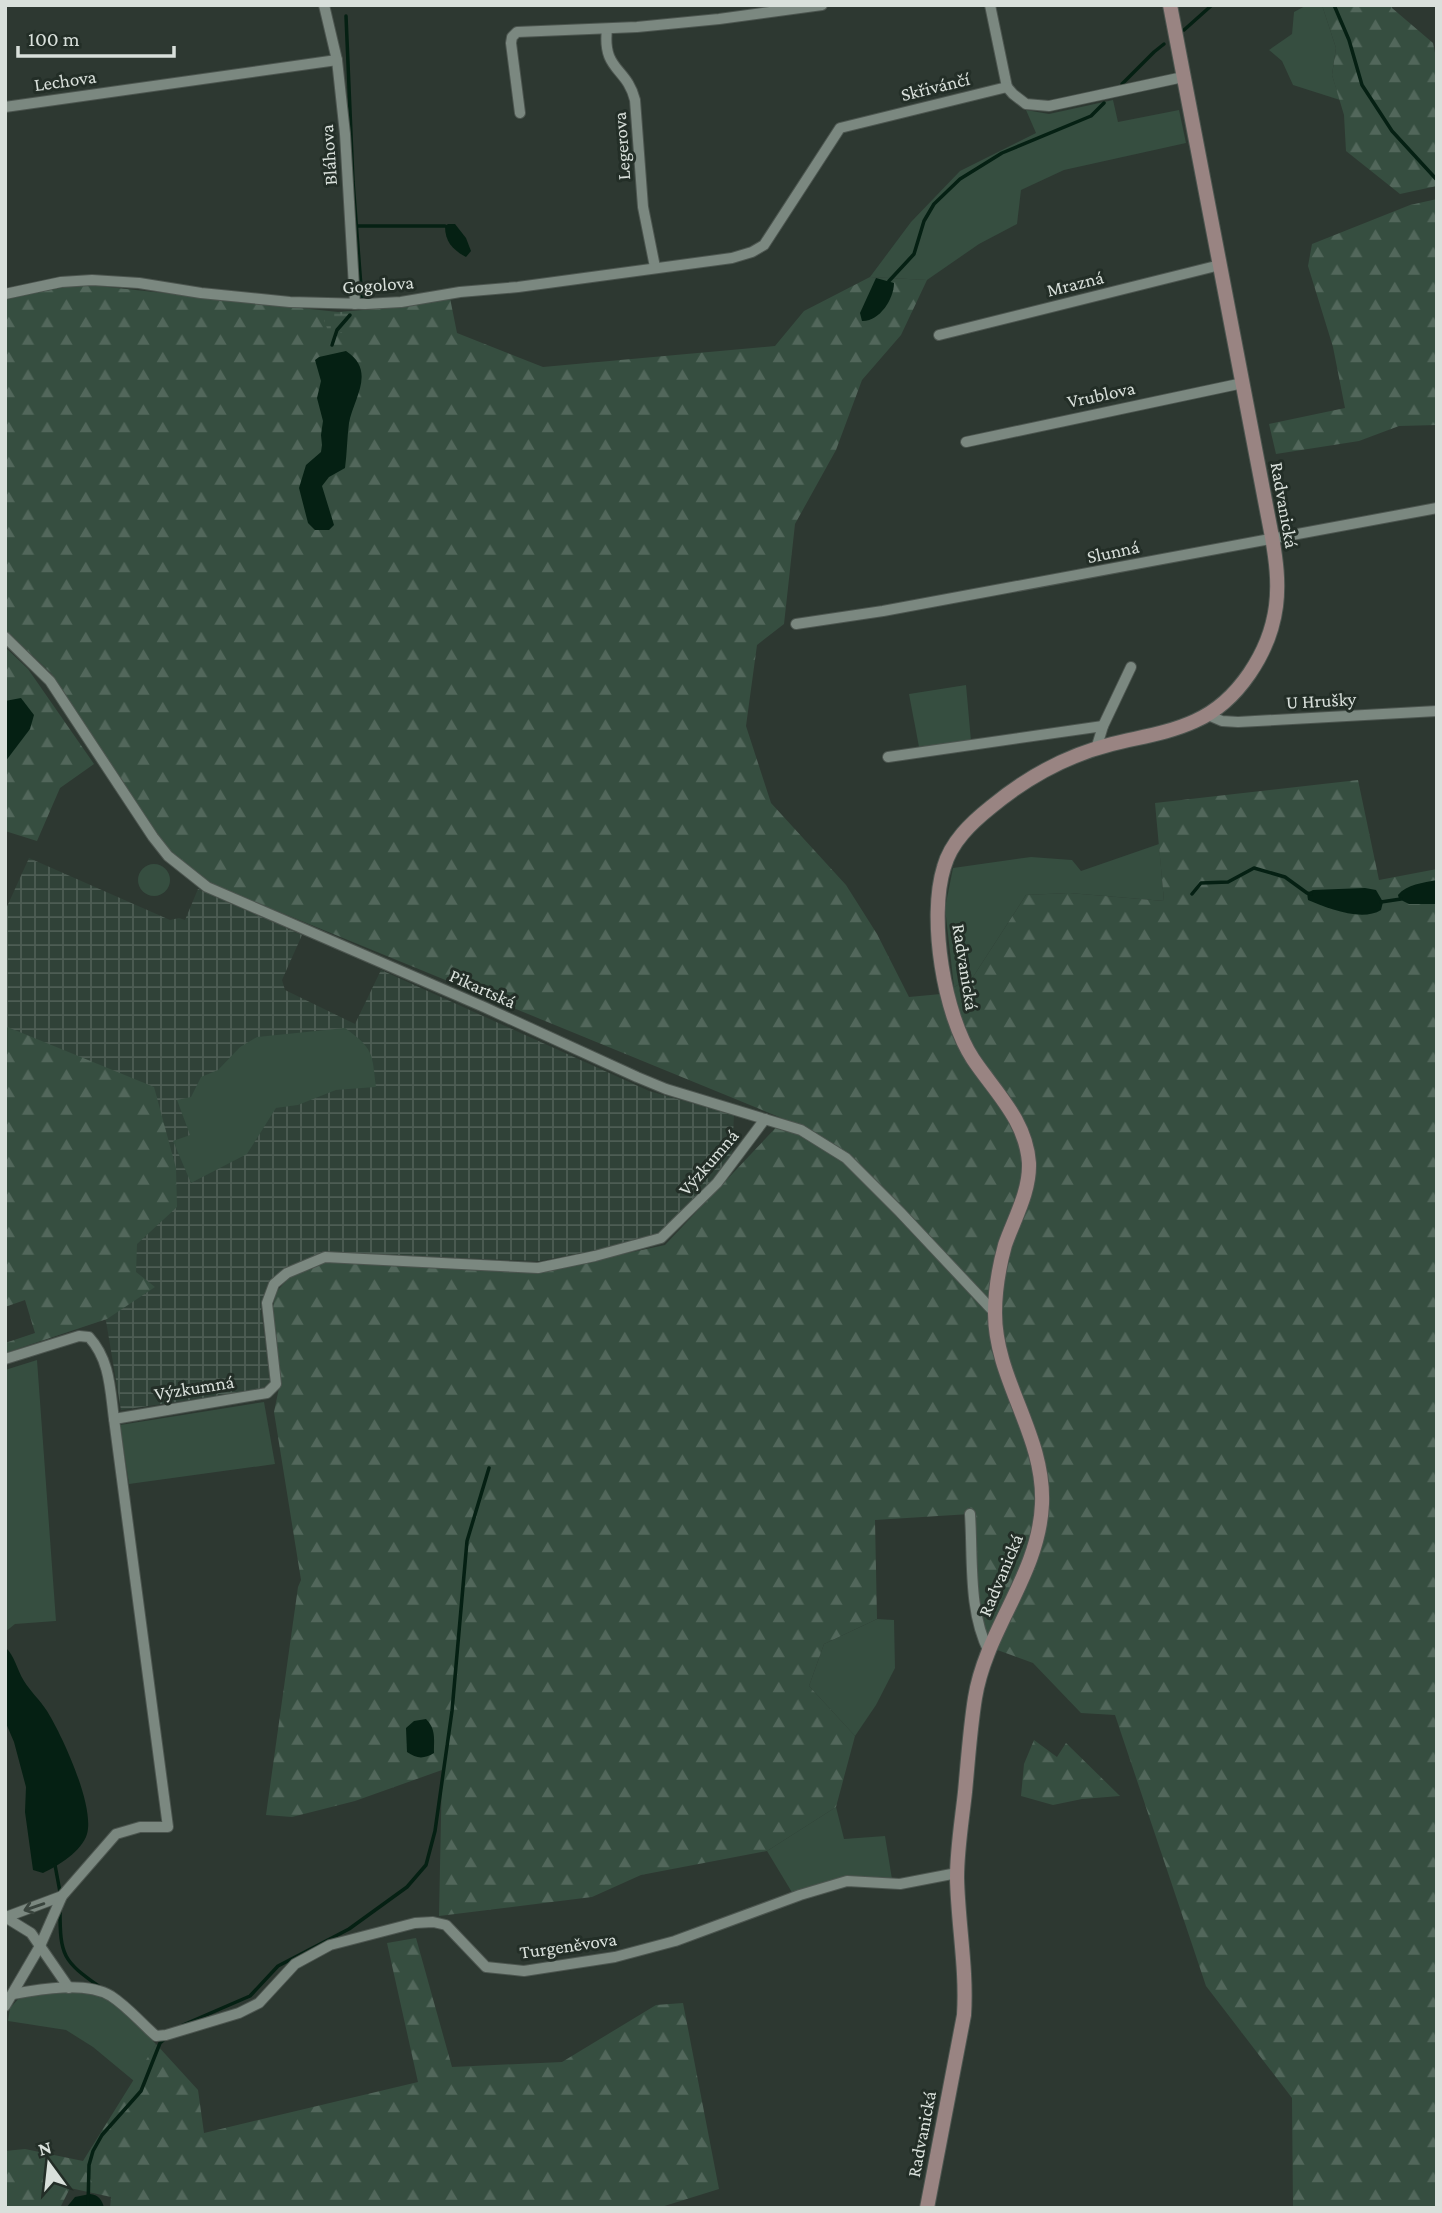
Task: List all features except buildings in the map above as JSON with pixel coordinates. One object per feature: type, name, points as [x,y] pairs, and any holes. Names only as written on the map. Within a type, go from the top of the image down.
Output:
[{"type":"street","name":"Bláhova","points":[[324,5],[337,60],[345,134],[355,304]]},
{"type":"street","points":[[520,113],[511,43],[514,34],[522,31],[607,29],[719,19],[822,5]]},
{"type":"street","points":[[990,5],[1007,87],[1026,104],[1049,106],[1183,77]]},
{"type":"street","name":"Radvanická","points":[[927,2208],[964,2015],[965,1983],[957,1873],[975,1697],[989,1652],[1034,1552],[1042,1500],[1037,1452],[1000,1351],[995,1314],[999,1271],[1027,1187],[1028,1158],[1024,1139],[1010,1108],[970,1055],[953,1014],[946,989],[940,939],[938,906],[941,878],[953,847],[977,818],[1034,777],[1067,759],[1173,730],[1208,715],[1243,680],[1262,652],[1277,601],[1278,579],[1272,537],[1170,5]]},
{"type":"street","name":"Legerova","points":[[607,29],[607,53],[630,87],[635,100],[643,207],[655,267]]},
{"type":"street","name":"Lechova","points":[[5,107],[337,60]]},
{"type":"street","name":"Skřivánčí","points":[[752,252],[764,245],[775,231],[841,128],[1007,87]]},
{"type":"street","name":"Gogolova","points":[[5,294],[61,282],[92,280],[326,305],[401,302],[460,292],[518,287],[732,258],[752,252]]},
{"type":"street","name":"Mrazná","points":[[939,335],[1220,265]]},
{"type":"street","name":"Vrublova","points":[[966,442],[1243,383]]},
{"type":"street","name":"Slunná","points":[[796,624],[883,611],[1437,508]]},
{"type":"street","name":"Pikartská","points":[[5,637],[50,681],[168,856],[207,887],[666,1089],[801,1130],[846,1158],[995,1314]]},
{"type":"street","points":[[1096,749],[1103,726],[1131,667]]},
{"type":"street","name":"U Hrušky","points":[[1208,715],[1215,720],[1238,722],[1437,711]]},
{"type":"street","points":[[888,757],[1103,726]]},
{"type":"street","name":"Výzkumná","points":[[114,1419],[267,1393],[276,1384],[267,1303],[272,1288],[287,1273],[325,1257],[538,1268],[661,1238],[718,1184],[765,1119]]},
{"type":"street","points":[[5,1359],[79,1336],[89,1337],[100,1351],[107,1368],[168,1827],[140,1827],[116,1834],[62,1896],[40,1946],[5,2006]]},
{"type":"street","points":[[970,1514],[976,1614],[979,1632],[989,1652]]},
{"type":"street","name":"Turgeněvova","points":[[13,1994],[69,1987],[104,1993],[130,2011],[156,2036],[166,2035],[239,2013],[259,2003],[295,1964],[330,1945],[415,1923],[433,1922],[446,1925],[486,1967],[524,1971],[615,1957],[675,1941],[800,1895],[847,1881],[900,1884],[957,1873]]},
{"type":"street","points":[[6,1917],[62,1896]]},
{"type":"street","points":[[6,1917],[31,1933],[69,1987]]},
{"type":"shaded area","points":[[455,224],[466,238],[471,251],[466,257],[448,241],[445,226]]},
{"type":"shaded area","points":[[876,278],[894,283],[891,296],[880,314],[862,321],[860,313]]},
{"type":"shaded area","points":[[346,351],[360,367],[361,386],[349,423],[345,468],[329,477],[322,486],[334,525],[329,530],[315,530],[308,523],[299,488],[306,465],[321,452],[322,445],[323,421],[317,398],[321,381],[315,360]]},
{"type":"shaded area","points":[[21,698],[34,715],[30,729],[5,762],[5,701]]},
{"type":"shaded area","points":[[29,858],[170,920],[185,920],[198,889],[302,935],[282,980],[285,990],[355,1024],[381,970],[649,1091],[734,1115],[732,1156],[728,1167],[661,1232],[640,1242],[539,1261],[323,1253],[282,1272],[267,1286],[261,1310],[271,1381],[264,1389],[121,1410],[91,1232],[5,1054],[5,911]]},
{"type":"shaded area","points":[[1437,880],[1437,904],[1409,904],[1399,899],[1398,895],[1406,888]]},
{"type":"shaded area","points":[[1313,890],[1376,890],[1383,902],[1381,910],[1364,915],[1355,914],[1334,910],[1308,900],[1307,893]]},
{"type":"shaded area","points":[[5,1647],[61,1736],[76,1771],[86,1806],[88,1822],[84,1840],[69,1857],[43,1873],[33,1870],[25,1812],[26,1787],[14,1742],[5,1721]]},
{"type":"shaded area","points":[[426,1719],[433,1730],[434,1753],[417,1757],[407,1752],[406,1728],[414,1721]]},
{"type":"shaded area","points":[[90,2194],[99,2198],[104,2208],[66,2208],[75,2197]]},
{"type":"green space","points":[[1307,5],[1322,5],[1336,48],[1332,75],[1340,100],[1293,85],[1282,61],[1269,50],[1292,34],[1294,12]]},
{"type":"green space","points":[[1322,5],[1392,5],[1392,8],[1433,43],[1437,63],[1437,186],[1400,194],[1346,151],[1344,115],[1332,75],[1336,48]]},
{"type":"green space","points":[[1113,100],[1118,122],[1179,110],[1186,143],[1064,170],[1021,190],[1017,224],[979,244],[927,280],[870,277],[911,222],[960,171],[1036,133],[1026,110],[1049,114]]},
{"type":"green space","points":[[1437,199],[1437,425],[1399,426],[1359,441],[1276,454],[1269,424],[1345,408],[1333,347],[1308,266],[1312,244],[1410,205]]},
{"type":"green space","points":[[870,277],[927,280],[901,335],[862,380],[836,450],[795,524],[784,624],[757,645],[746,726],[771,803],[846,885],[877,934],[909,997],[941,994],[973,977],[1026,895],[1069,893],[1164,901],[1155,803],[1358,780],[1379,880],[1437,869],[1437,2208],[1293,2208],[1292,2098],[1206,1986],[1115,1715],[1081,1713],[1033,1663],[981,1644],[970,1514],[875,1520],[877,1619],[824,1644],[809,1686],[855,1736],[836,1807],[767,1851],[641,1875],[592,1897],[439,1916],[442,1770],[355,1801],[292,1817],[266,1815],[301,1580],[274,1412],[280,1383],[273,1307],[276,1292],[289,1278],[324,1261],[536,1273],[665,1245],[784,1119],[216,886],[184,865],[164,845],[51,673],[5,630],[5,299],[80,284],[338,312],[400,307],[450,298],[457,333],[543,367],[775,346],[804,311]]},
{"type":"green space","points":[[349,312],[349,322],[344,332],[333,335],[328,331],[324,320],[328,315]]},
{"type":"green space","points":[[5,647],[28,669],[94,764],[60,788],[37,841],[5,831]]},
{"type":"green space","points":[[966,685],[971,741],[919,747],[909,694]]},
{"type":"green space","points":[[1159,844],[1164,901],[1069,893],[1026,895],[973,977],[954,987],[945,908],[953,868],[1031,857],[1072,860],[1081,871]]},
{"type":"green space","points":[[154,864],[165,869],[170,880],[165,891],[154,896],[143,891],[138,880],[143,869]]},
{"type":"green space","points":[[5,1026],[154,1087],[176,1168],[177,1207],[137,1244],[136,1272],[155,1287],[107,1319],[5,1353],[5,1343],[35,1333],[25,1300],[5,1307]]},
{"type":"green space","points":[[345,1028],[362,1041],[370,1053],[376,1087],[336,1090],[298,1105],[276,1108],[247,1154],[191,1183],[173,1141],[190,1135],[177,1100],[191,1097],[201,1077],[218,1070],[240,1047],[257,1037]]},
{"type":"green space","points":[[37,1360],[56,1621],[15,1624],[5,1632],[5,1370]]},
{"type":"green space","points":[[264,1402],[275,1464],[129,1484],[120,1425]]},
{"type":"green space","points":[[877,1619],[894,1620],[895,1668],[876,1705],[855,1736],[809,1686],[824,1644]]},
{"type":"green space","points":[[1034,1740],[1057,1757],[1066,1743],[1120,1796],[1053,1805],[1021,1796],[1024,1764]]},
{"type":"green space","points":[[836,1807],[844,1839],[885,1836],[892,1879],[793,1894],[767,1851]]},
{"type":"green space","points":[[416,1938],[452,2067],[562,2062],[656,2005],[683,2003],[719,2189],[658,2208],[110,2208],[111,2197],[70,2188],[60,2208],[5,2208],[5,2151],[25,2149],[83,2161],[156,2044],[198,2090],[204,2133],[418,2082],[387,1943]]},
{"type":"green space","points":[[70,1991],[104,1997],[122,2010],[156,2044],[134,2081],[93,2047],[66,2030],[8,2021],[10,2008],[21,1996]]},
{"type":"waterway","points":[[1184,30],[1212,5]]},
{"type":"waterway","points":[[1334,5],[1349,40],[1362,85],[1392,131],[1437,180]]},
{"type":"waterway","points":[[346,16],[353,182],[362,300]]},
{"type":"waterway","points":[[1122,84],[1164,44]]},
{"type":"waterway","points":[[889,281],[914,254],[924,221],[934,204],[960,179],[1002,153],[1091,116],[1104,103]]},
{"type":"waterway","points":[[357,226],[445,226]]},
{"type":"waterway","points":[[332,345],[337,330],[350,315]]},
{"type":"waterway","points":[[1192,894],[1201,883],[1228,882],[1254,868],[1285,877],[1311,894]]},
{"type":"waterway","points":[[1381,902],[1401,899]]},
{"type":"waterway","points":[[183,2025],[250,1996],[278,1966],[349,1929],[407,1887],[426,1865],[435,1831],[452,1711],[467,1541],[489,1468]]},
{"type":"waterway","points":[[55,1865],[60,1892]]},
{"type":"waterway","points":[[60,1910],[61,1938],[66,1956],[78,1970],[100,1987]]},
{"type":"waterway","points":[[88,2208],[89,2165],[93,2151],[102,2135],[141,2091],[160,2043],[166,2038]]}]
